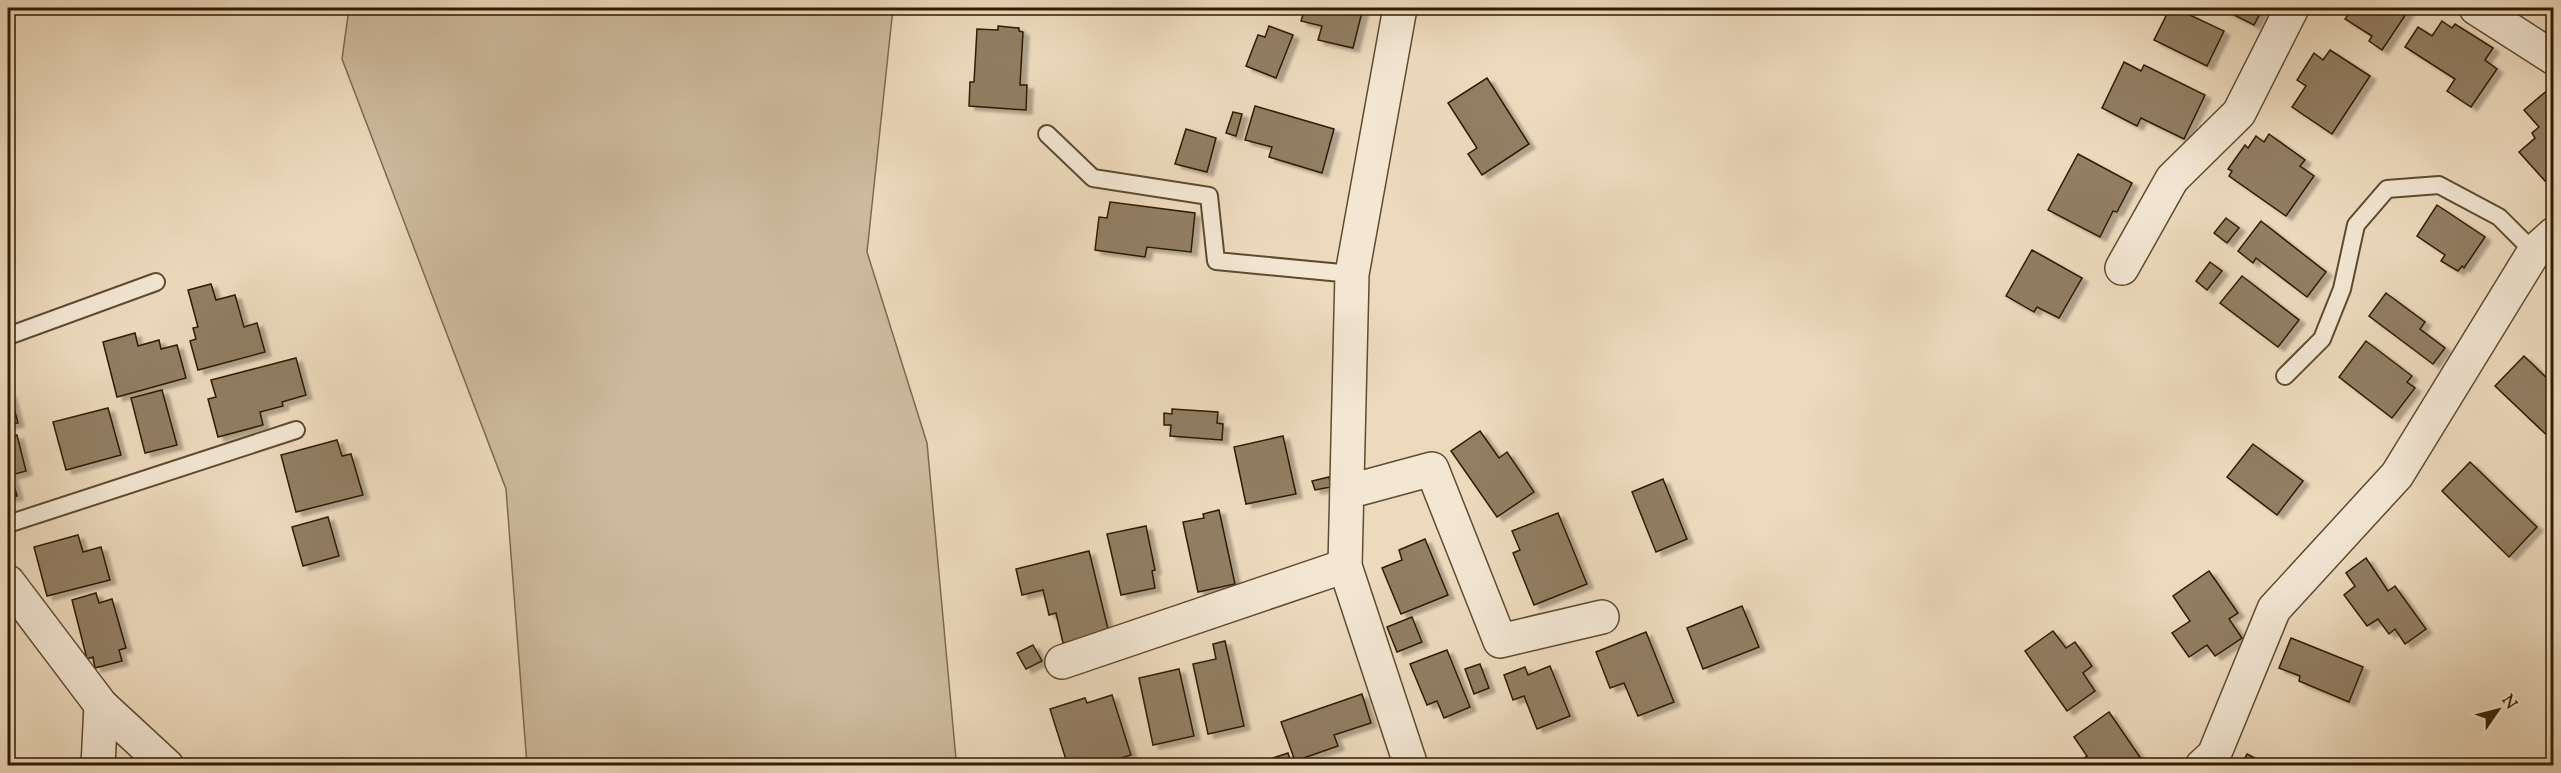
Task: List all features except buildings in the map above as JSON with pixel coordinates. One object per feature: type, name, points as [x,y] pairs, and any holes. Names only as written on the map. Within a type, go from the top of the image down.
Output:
[{"type":"street","points":[[1400,8],[1352,274],[1346,566],[1411,765]]},
{"type":"street","points":[[2122,268],[2172,179],[2239,113],[2292,8]]},
{"type":"street","points":[[2476,8],[2553,58]]},
{"type":"street","points":[[2202,765],[2214,755],[2274,609],[2397,475],[2544,243]]},
{"type":"street","points":[[1347,492],[1432,468],[1500,641],[1602,617]]},
{"type":"street","points":[[1062,662],[1346,566]]},
{"type":"street","points":[[8,582],[101,705],[167,765]]},
{"type":"street","points":[[98,765],[101,705]]},
{"type":"lane","points":[[1047,134],[1093,178],[1209,196],[1216,261],[1352,274]]},
{"type":"lane","points":[[2285,376],[2322,339],[2342,289],[2356,225],[2387,189],[2439,185],[2544,243]]},
{"type":"lane","points":[[8,336],[156,282]]},
{"type":"lane","points":[[8,524],[296,430]]},
{"type":"shaded area","points":[[349,8],[893,8],[867,252],[927,443],[958,765],[527,765],[506,489],[342,59]]}]
